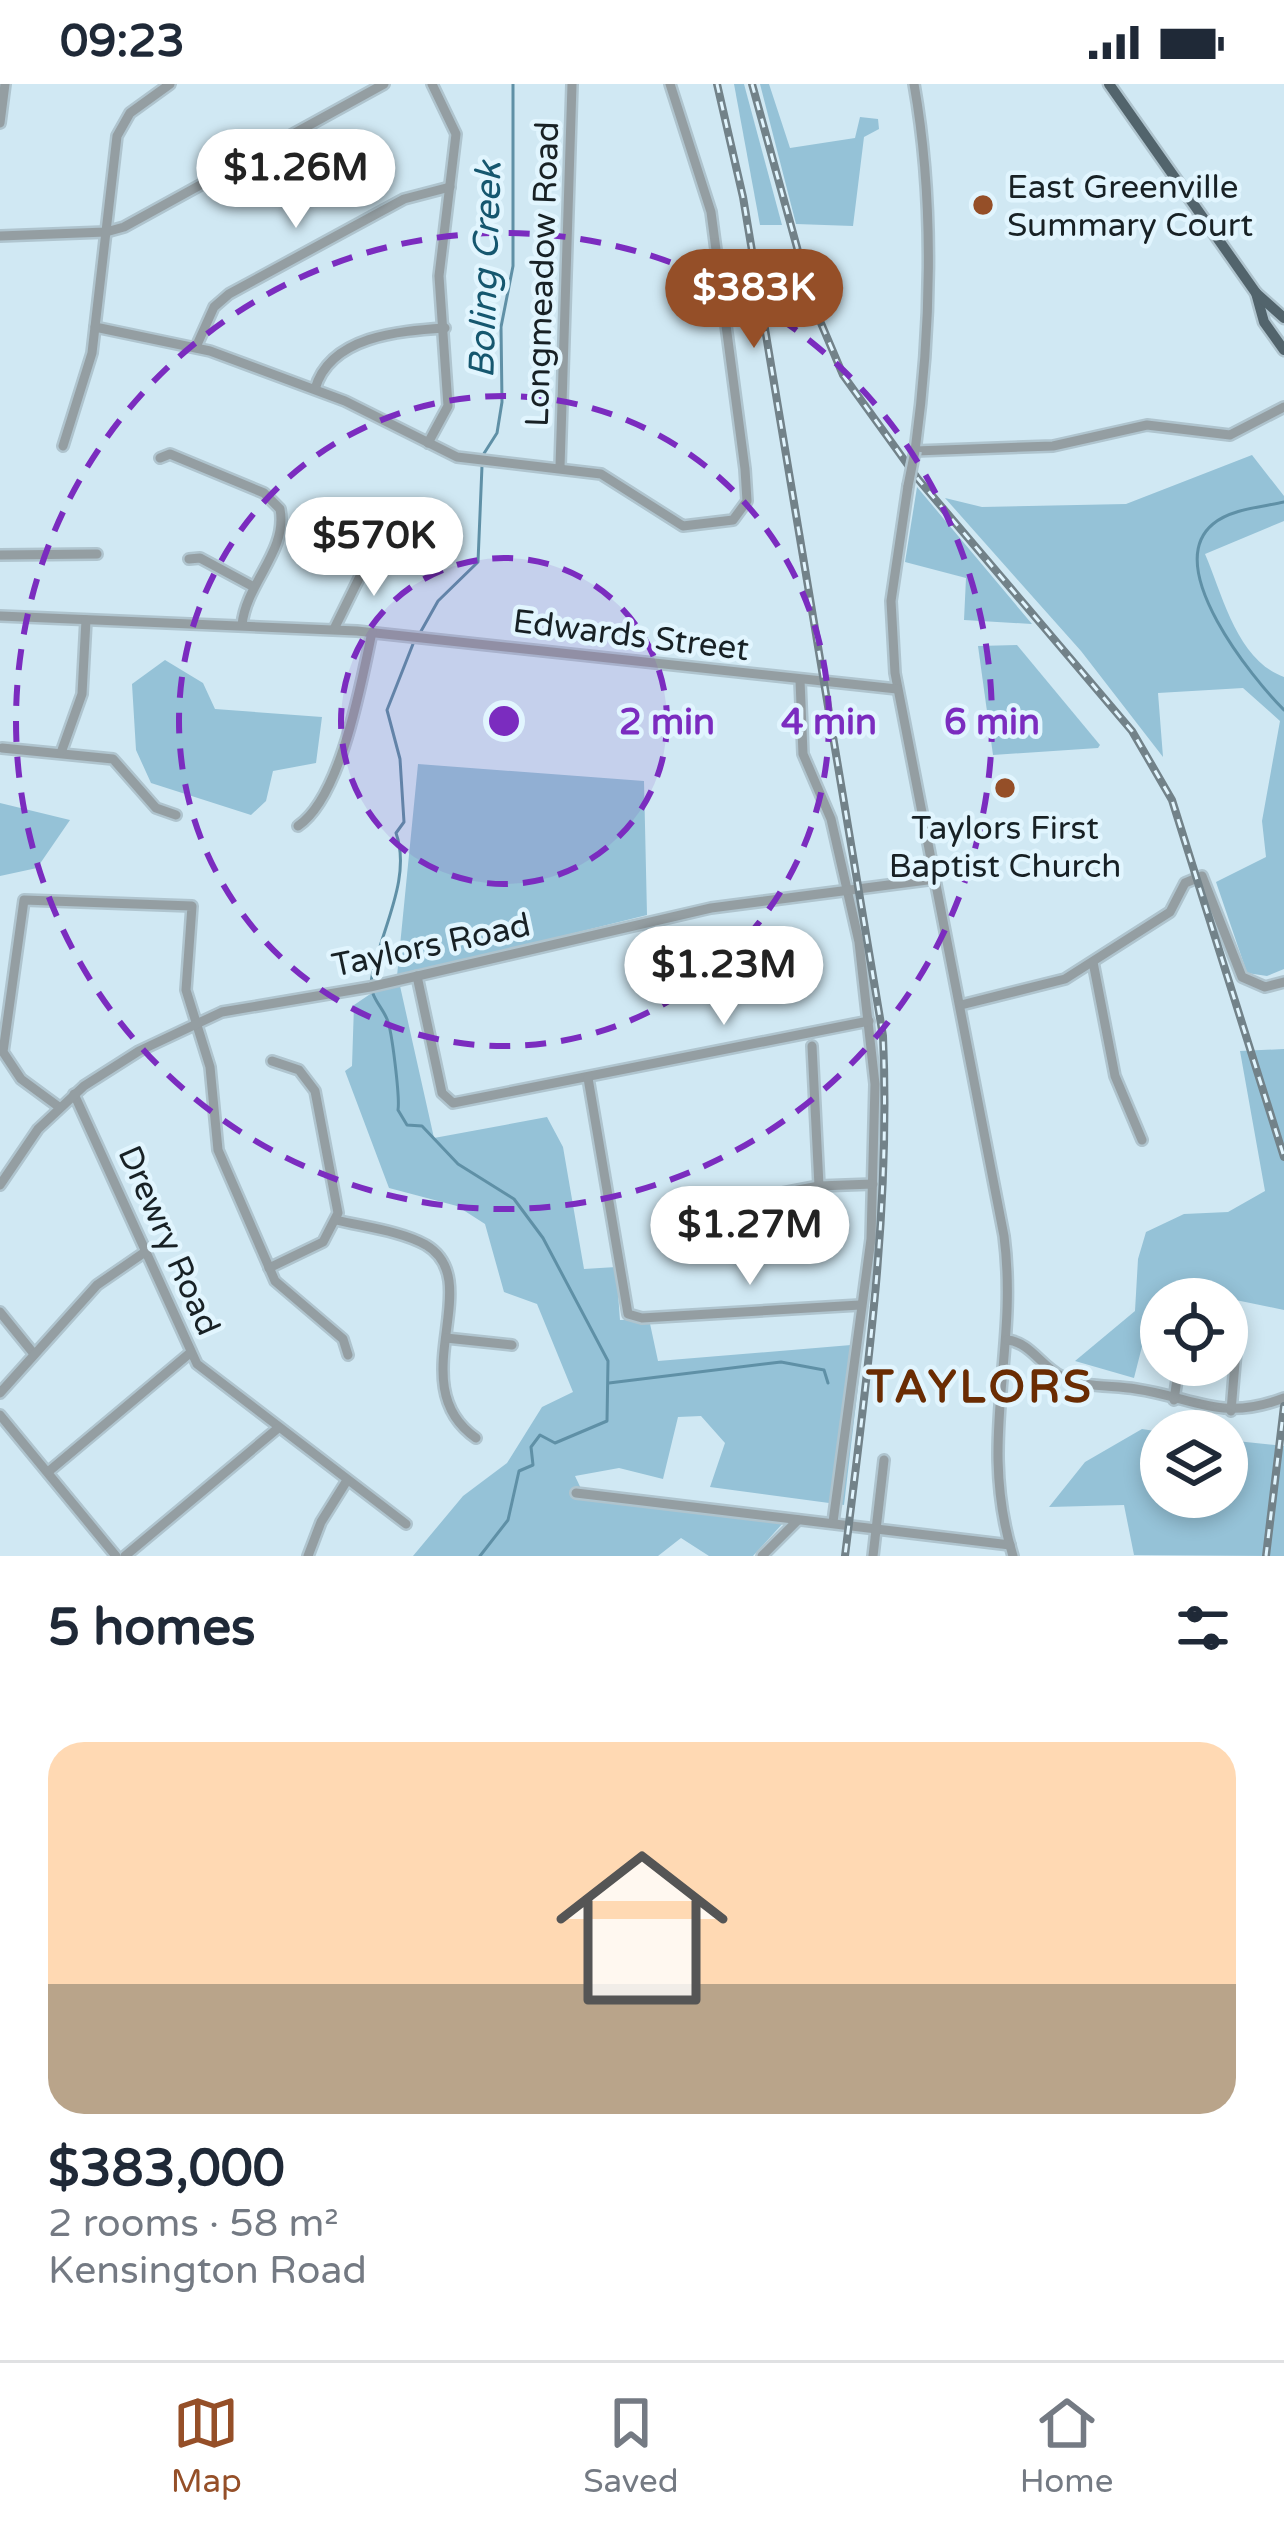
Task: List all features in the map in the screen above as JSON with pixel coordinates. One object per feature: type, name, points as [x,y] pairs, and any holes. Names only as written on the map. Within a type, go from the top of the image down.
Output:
[{"type":"main road","points":[[1109,84],[1256,293],[1284,318]]},
{"type":"main road","points":[[1256,293],[1264,322],[1284,350]]},
{"type":"street","points":[[0,123],[4,84]]},
{"type":"street","points":[[63,446],[95,327],[119,128],[134,109],[170,84]]},
{"type":"street","points":[[0,236],[106,232],[153,213],[384,84]]},
{"type":"street","points":[[428,443],[448,406],[440,275],[455,129],[432,84]]},
{"type":"street","name":"Longmeadow Road","points":[[560,467],[572,84]]},
{"type":"street","points":[[95,327],[196,347],[315,389],[464,458],[560,467],[612,478],[686,526],[733,520],[745,507],[743,443],[711,212],[670,84]]},
{"type":"street","points":[[576,1492],[833,1522],[1012,1551],[999,1506],[994,1453],[1007,1340],[1004,1236],[897,688],[891,601],[923,373],[925,227],[914,84]]},
{"type":"street","points":[[196,347],[214,307],[229,294],[404,199],[450,187]]},
{"type":"street","points":[[315,389],[330,362],[374,338],[445,328]]},
{"type":"street","points":[[915,451],[1053,446],[1150,425],[1230,435],[1284,407]]},
{"type":"street","points":[[160,458],[170,454],[274,501],[283,530],[252,586],[242,626]]},
{"type":"street","points":[[334,629],[373,550]]},
{"type":"street","points":[[0,555],[97,554]]},
{"type":"street","points":[[189,559],[200,558],[252,586]]},
{"type":"street","name":"Edwards Street","points":[[0,616],[373,632],[897,688]]},
{"type":"street","points":[[62,750],[82,694],[86,620]]},
{"type":"street","points":[[298,826],[319,808],[336,777],[373,632]]},
{"type":"street","points":[[800,680],[803,754],[831,819],[859,942],[875,1084],[874,1184],[833,1522]]},
{"type":"street","points":[[2,748],[62,750],[118,761],[156,808],[176,815]]},
{"type":"street","points":[[961,1006],[1054,984],[1170,912],[1186,883],[1198,877],[1207,880],[1242,977],[1265,987],[1284,982]]},
{"type":"street","name":"Taylors Road","points":[[0,1186],[74,1094],[124,1059],[195,1023],[241,1007],[370,987],[711,908],[935,879]]},
{"type":"street","points":[[59,1107],[21,1079],[3,1052],[24,900],[192,906],[186,990],[210,1067],[218,1150],[284,1292],[343,1339],[348,1355]]},
{"type":"street","points":[[1093,962],[1115,1076],[1142,1140]]},
{"type":"street","points":[[416,976],[442,1094],[449,1102],[869,1022]]},
{"type":"street","points":[[812,1046],[819,1186]]},
{"type":"street","points":[[269,1268],[318,1246],[337,1220],[315,1091],[299,1070],[272,1061]]},
{"type":"street","points":[[588,1078],[628,1314],[860,1305]]},
{"type":"street","name":"Drewry Road","points":[[74,1094],[190,1353],[222,1388],[406,1524]]},
{"type":"street","points":[[709,1207],[819,1186],[874,1184]]},
{"type":"street","points":[[337,1220],[414,1240],[437,1254],[448,1278],[444,1402],[458,1425],[476,1438]]},
{"type":"street","points":[[0,1393],[97,1285],[145,1252]]},
{"type":"street","points":[[0,1312],[34,1354]]},
{"type":"street","points":[[446,1338],[512,1346]]},
{"type":"street","points":[[1007,1340],[1023,1344],[1068,1379],[1226,1410]]},
{"type":"street","points":[[48,1472],[190,1353]]},
{"type":"street","points":[[1174,1400],[1176,1386]]},
{"type":"street","points":[[1235,1410],[1284,1398]]},
{"type":"street","points":[[0,1415],[121,1556],[277,1429]]},
{"type":"street","points":[[873,1556],[884,1460]]},
{"type":"street","points":[[308,1556],[320,1522],[346,1481]]},
{"type":"street","points":[[762,1556],[798,1520]]},
{"type":"shaded area","points":[[734,84],[744,84],[782,225],[760,225]]},
{"type":"shaded area","points":[[760,84],[769,84],[790,148],[855,138],[860,117],[878,119],[879,129],[864,137],[853,226],[796,224]]},
{"type":"shaded area","points":[[1252,455],[1284,496],[1284,521],[1205,554],[1243,642],[1268,669],[1284,677],[1284,969],[1267,976],[1247,973],[1216,882],[1266,857],[1262,821],[1280,721],[1243,688],[1158,693],[1163,757],[1081,651],[945,498],[982,507],[1126,504]]},
{"type":"shaded area","points":[[917,487],[1032,624],[964,620],[966,578],[905,562]]},
{"type":"shaded area","points":[[1017,645],[1098,748],[993,755],[978,646]]},
{"type":"shaded area","points":[[165,660],[203,683],[215,709],[322,717],[316,763],[273,771],[266,801],[251,815],[151,783],[136,750],[132,684]]},
{"type":"shaded area","points":[[418,764],[644,781],[647,915],[398,977],[434,1138],[547,1117],[563,1147],[584,1269],[616,1267],[620,1320],[649,1319],[658,1361],[863,1344],[844,1505],[710,1487],[725,1443],[701,1416],[678,1417],[663,1479],[619,1468],[575,1476],[584,1495],[784,1522],[753,1556],[709,1556],[681,1538],[658,1556],[413,1556],[463,1496],[507,1463],[542,1407],[573,1392],[537,1304],[504,1292],[485,1224],[457,1206],[389,1188],[345,1071],[352,1066],[354,1005],[397,976]]},
{"type":"shaded area","points":[[0,803],[70,820],[37,868],[0,876]]},
{"type":"shaded area","points":[[1284,1049],[1284,1310],[1248,1303],[1248,1278],[1140,1278],[1140,1354],[1134,1378],[1075,1361],[1135,1311],[1138,1259],[1146,1232],[1184,1214],[1228,1212],[1265,1191],[1240,1051]]},
{"type":"shaded area","points":[[1140,1430],[1140,1518],[1248,1518],[1248,1442],[1284,1446],[1284,1556],[1134,1555],[1124,1505],[1049,1507],[1085,1462]]},
{"type":"waterway","name":"Boling Creek","points":[[483,455],[497,433],[502,402],[501,327],[513,266],[513,84]]},
{"type":"waterway","name":"Boling Creek","points":[[420,633],[438,601],[478,562],[482,466]]},
{"type":"waterway","points":[[1284,502],[1238,512],[1213,524],[1200,543],[1198,567],[1217,622],[1284,710]]},
{"type":"waterway","name":"Boling Creek","points":[[413,644],[387,710],[400,759],[404,822],[396,833],[398,886],[371,983],[389,1026],[398,1110],[407,1125],[422,1126],[458,1164],[514,1199],[543,1238],[608,1361],[607,1421],[555,1443],[540,1435],[531,1447],[533,1465],[519,1471],[508,1520],[480,1556]]},
{"type":"waterway","points":[[609,1383],[781,1362],[824,1370],[828,1383]]},
{"type":"railway","points":[[717,84],[743,197],[883,1036],[880,1232],[845,1556]]},
{"type":"railway","points":[[752,84],[812,302],[843,375],[918,479],[1132,731],[1172,800],[1284,1157]]},
{"type":"railway","points":[[1266,1556],[1284,1406]]},
{"type":"place","name":"East Greenville Summary Court","points":[[983,205]]},
{"type":"place","name":"Taylors First Baptist Church","points":[[1005,788]]},
{"type":"district","name":"TAYLORS","points":[[980,1386]]}]
